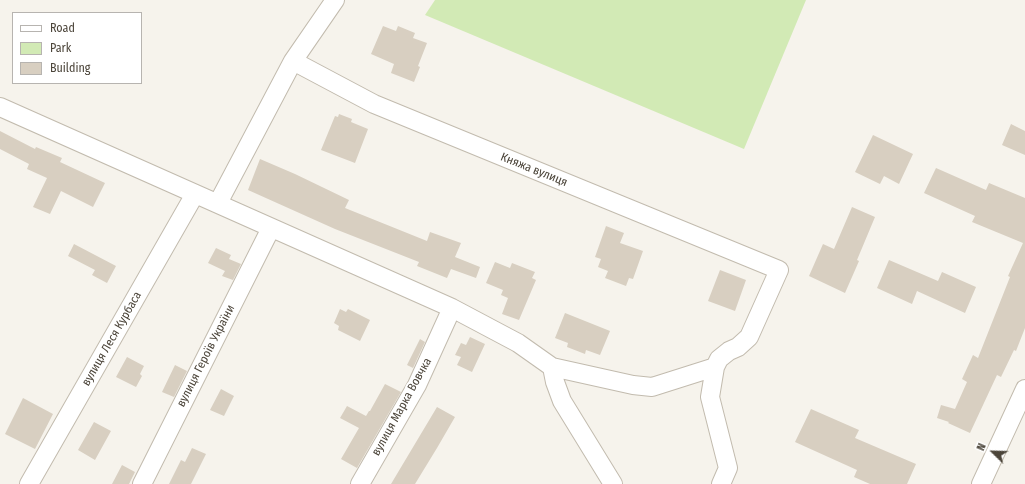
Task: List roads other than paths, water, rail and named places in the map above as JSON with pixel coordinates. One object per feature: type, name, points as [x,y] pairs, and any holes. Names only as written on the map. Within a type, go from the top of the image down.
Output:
[{"type":"street","points":[[218,203],[293,61],[335,0]]},
{"type":"street","name":"Княжа вулиця","points":[[293,61],[374,104],[779,270],[749,337],[738,347],[729,351],[719,359],[715,367]]},
{"type":"street","points":[[0,107],[452,308],[518,343],[552,367],[633,386],[652,387],[715,367],[710,396],[728,468],[720,484]]},
{"type":"street","name":"вулиця Леся Курбаса","points":[[29,484],[196,194]]},
{"type":"street","name":"вулиця Героїв України","points":[[142,484],[271,228]]},
{"type":"street","name":"вулиця Марка Вовчка","points":[[360,484],[417,385],[452,308]]},
{"type":"street","points":[[552,367],[555,382],[562,401],[613,484]]},
{"type":"street","points":[[981,484],[1025,389]]}]
